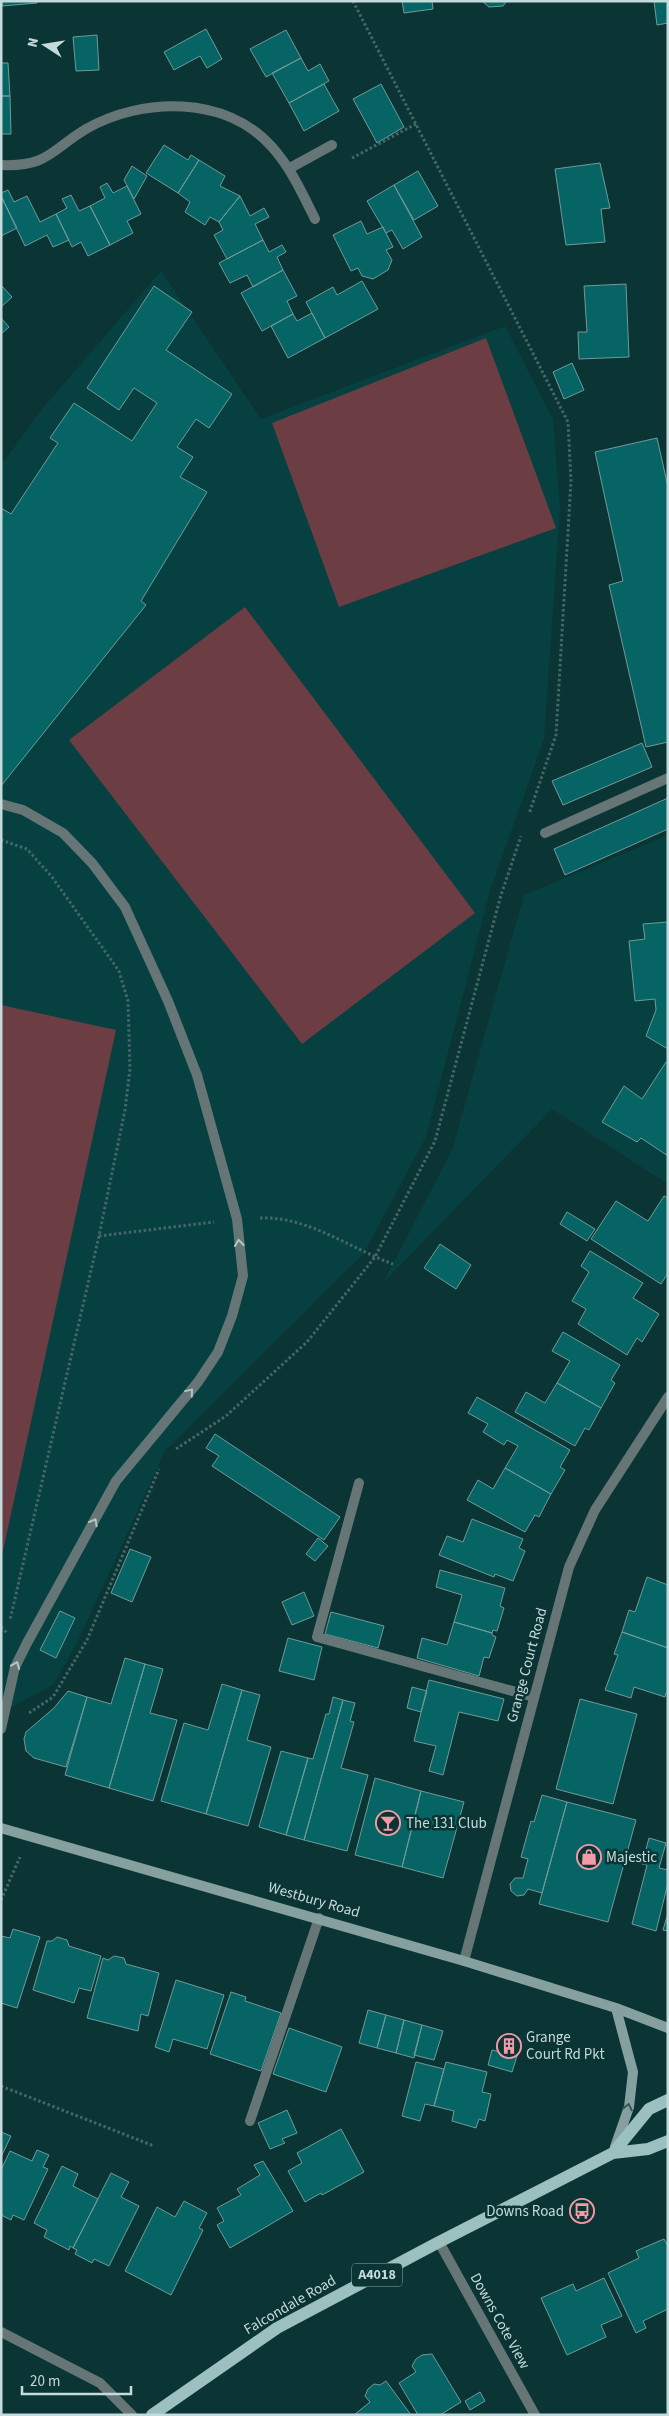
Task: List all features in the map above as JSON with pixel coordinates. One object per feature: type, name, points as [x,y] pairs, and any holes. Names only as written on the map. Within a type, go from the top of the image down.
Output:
[{"type":"main road","name":"Westbury Road","points":[[1,1828],[319,1918],[616,2008],[668,2028]]},
{"type":"main road","points":[[613,2153],[629,2107],[633,2072],[616,2008]]},
{"type":"main road","name":"A4018","points":[[613,2153],[649,2109],[668,2100]]},
{"type":"main road","name":"A4018","points":[[613,2153],[648,2149],[668,2141]]},
{"type":"main road","name":"Falcondale Road","points":[[152,2415],[277,2328],[613,2153]]},
{"type":"street","points":[[1,165],[22,166],[50,156],[85,130],[120,113],[150,106],[179,106],[213,111],[248,126],[271,145],[290,168],[315,219]]},
{"type":"street","points":[[290,168],[332,145]]},
{"type":"street","points":[[545,833],[668,778]]},
{"type":"street","points":[[1,804],[22,810],[63,833],[92,863],[125,907],[168,1001],[197,1075],[237,1219],[243,1276],[232,1316],[218,1352],[198,1382],[116,1481],[14,1667],[1,1729]]},
{"type":"street","name":"Grange Court Road","points":[[464,1962],[569,1567],[595,1510],[668,1397]]},
{"type":"street","points":[[358,1483],[317,1637],[534,1697]]},
{"type":"street","points":[[250,2121],[319,1918]]},
{"type":"street","name":"Downs Cote View","points":[[439,2242],[535,2415]]},
{"type":"street","points":[[1,2332],[100,2383],[132,2415]]},
{"type":"path","points":[[353,1],[568,422],[571,481],[556,735],[527,820]]},
{"type":"path","points":[[332,145],[342,164],[416,124]]},
{"type":"path","points":[[172,1452],[226,1416],[307,1342],[375,1257],[435,1142],[501,895],[524,829]]},
{"type":"path","points":[[1,840],[27,849],[46,870],[119,971],[128,1001],[130,1069],[125,1110],[99,1236],[7,1633]]},
{"type":"path","points":[[24,1717],[53,1697],[87,1640],[161,1466]]},
{"type":"path","points":[[1,1900],[29,1836]]},
{"type":"path","points":[[1,2086],[154,2146]]},
{"type":"shaded area","points":[[161,271],[261,419],[505,326],[553,419],[560,510],[544,739],[490,891],[426,1137],[364,1253],[165,1451],[78,1641],[54,1684],[1,1713],[1,465],[42,409]]},
{"type":"shaded area","points":[[486,338],[556,528],[339,607],[272,423]]},
{"type":"shaded area","points":[[245,607],[475,913],[302,1044],[69,740]]},
{"type":"shaded area","points":[[668,835],[668,1184],[552,1109],[383,1283],[452,1150],[524,895]]},
{"type":"shaded area","points":[[1,1005],[116,1030],[1,1560]]},
{"type":"building","points":[[2,1],[37,1],[37,3],[2,6]]},
{"type":"building","points":[[402,1],[432,1],[433,9],[404,13]]},
{"type":"building","points":[[482,1],[507,1],[503,6],[489,7]]},
{"type":"building","points":[[654,1],[668,1],[668,23],[657,25]]},
{"type":"building","points":[[206,29],[222,59],[207,68],[200,56],[174,70],[164,52]]},
{"type":"building","points":[[286,30],[301,58],[266,77],[250,49]]},
{"type":"building","points":[[97,35],[99,70],[76,71],[73,37]]},
{"type":"building","points":[[301,58],[308,71],[320,64],[329,81],[289,103],[272,73]]},
{"type":"building","points":[[1,63],[8,63],[10,96],[1,96]]},
{"type":"building","points":[[324,84],[339,111],[304,131],[289,103]]},
{"type":"building","points":[[381,84],[404,127],[377,143],[353,99]]},
{"type":"building","points":[[1,96],[10,96],[11,134],[1,134]]},
{"type":"building","points":[[164,145],[188,160],[191,155],[199,160],[178,193],[146,173]]},
{"type":"building","points":[[199,160],[225,176],[220,186],[240,196],[219,222],[210,217],[205,225],[185,212],[190,202],[178,193]]},
{"type":"building","points":[[600,163],[610,208],[601,209],[605,242],[566,245],[555,169]]},
{"type":"building","points":[[132,166],[147,176],[134,199],[124,180]]},
{"type":"building","points":[[418,171],[438,206],[414,220],[394,185]]},
{"type":"building","points":[[107,183],[113,193],[127,186],[141,214],[127,221],[133,233],[110,245],[90,206],[105,198],[100,187]]},
{"type":"building","points":[[394,185],[422,237],[403,249],[392,230],[386,233],[367,201]]},
{"type":"building","points":[[8,190],[14,202],[27,196],[40,222],[56,214],[69,240],[53,247],[47,235],[25,246],[1,196],[1,193]]},
{"type":"building","points":[[71,195],[79,211],[90,206],[110,245],[88,256],[81,242],[72,247],[56,214],[67,208],[62,199]]},
{"type":"building","points":[[1,196],[17,228],[1,236]]},
{"type":"building","points":[[240,196],[250,216],[264,208],[269,217],[255,224],[263,240],[227,259],[214,235],[223,230],[219,222]]},
{"type":"building","points":[[361,221],[367,234],[383,227],[393,247],[386,250],[392,260],[388,270],[373,279],[362,276],[358,268],[351,271],[333,235]]},
{"type":"building","points":[[263,240],[269,252],[282,245],[286,252],[277,257],[283,270],[253,287],[247,275],[230,283],[219,263]]},
{"type":"building","points":[[283,270],[297,296],[287,301],[293,314],[262,331],[241,293]]},
{"type":"building","points":[[362,281],[378,309],[325,338],[306,302],[333,287],[337,295]]},
{"type":"building","points":[[626,284],[629,357],[579,359],[578,332],[587,332],[584,286]]},
{"type":"building","points":[[1,285],[12,297],[1,307]]},
{"type":"building","points":[[154,286],[192,312],[166,350],[232,394],[209,428],[196,419],[177,447],[193,457],[180,477],[207,492],[141,601],[146,605],[1,786],[1,508],[11,514],[58,443],[50,438],[74,403],[132,441],[157,403],[134,388],[119,410],[87,388]]},
{"type":"building","points":[[312,313],[325,338],[288,358],[271,326],[293,314],[297,321]]},
{"type":"building","points":[[1,318],[9,327],[1,334]]},
{"type":"building","points":[[572,363],[584,390],[564,399],[553,372]]},
{"type":"building","points":[[657,438],[668,487],[668,742],[646,747],[609,585],[623,581],[595,452]]},
{"type":"building","points":[[642,743],[652,767],[563,805],[552,781]]},
{"type":"building","points":[[668,798],[668,829],[565,875],[554,849]]},
{"type":"building","points":[[668,922],[668,1049],[646,1036],[656,1010],[655,999],[635,1001],[629,941],[645,939],[643,924]]},
{"type":"building","points":[[666,1062],[668,1063],[668,1156],[641,1138],[637,1142],[602,1122],[624,1086],[642,1099]]},
{"type":"building","points":[[664,1196],[668,1198],[668,1273],[661,1284],[591,1239],[616,1201],[648,1221]]},
{"type":"building","points":[[567,1212],[595,1229],[587,1241],[560,1224]]},
{"type":"building","points":[[440,1244],[471,1265],[456,1289],[424,1268]]},
{"type":"building","points":[[590,1251],[643,1283],[633,1298],[659,1314],[642,1342],[637,1338],[627,1355],[578,1324],[586,1309],[572,1301],[589,1272],[581,1266]]},
{"type":"building","points":[[563,1332],[620,1365],[611,1380],[615,1383],[601,1408],[557,1383],[570,1361],[552,1351]]},
{"type":"building","points":[[557,1383],[601,1408],[589,1430],[585,1428],[575,1446],[515,1412],[526,1392],[545,1403]]},
{"type":"building","points":[[477,1397],[570,1450],[560,1467],[565,1470],[551,1494],[505,1468],[518,1446],[507,1440],[504,1445],[483,1432],[488,1424],[468,1413]]},
{"type":"building","points":[[215,1434],[340,1517],[324,1540],[212,1466],[219,1456],[206,1448]]},
{"type":"building","points":[[505,1468],[551,1494],[539,1517],[535,1515],[525,1532],[467,1500],[478,1480],[493,1489]]},
{"type":"building","points":[[472,1519],[523,1539],[519,1548],[525,1551],[513,1581],[495,1574],[494,1577],[439,1555],[447,1536],[463,1542]]},
{"type":"building","points":[[318,1538],[328,1546],[315,1561],[306,1554]]},
{"type":"building","points":[[130,1549],[151,1557],[132,1602],[111,1593]]},
{"type":"building","points":[[440,1570],[505,1588],[500,1606],[504,1608],[497,1631],[493,1630],[492,1633],[454,1622],[462,1595],[436,1587]]},
{"type":"building","points":[[647,1577],[668,1585],[668,1648],[622,1632],[629,1610],[635,1612]]},
{"type":"building","points":[[304,1592],[314,1616],[292,1625],[282,1602]]},
{"type":"building","points":[[60,1611],[75,1618],[56,1658],[40,1650]]},
{"type":"building","points":[[331,1612],[384,1626],[378,1648],[325,1634]]},
{"type":"building","points":[[454,1622],[492,1633],[496,1637],[489,1658],[484,1657],[479,1676],[417,1658],[422,1638],[447,1645]]},
{"type":"building","points":[[622,1632],[668,1648],[668,1693],[666,1693],[665,1697],[634,1687],[631,1698],[605,1690],[618,1655],[614,1654]]},
{"type":"building","points":[[288,1638],[322,1647],[314,1680],[279,1671]]},
{"type":"building","points":[[125,1658],[145,1664],[109,1788],[65,1775],[87,1697],[111,1704]]},
{"type":"building","points":[[145,1664],[163,1669],[150,1713],[177,1720],[153,1801],[109,1788]]},
{"type":"building","points":[[429,1680],[504,1699],[498,1721],[459,1712],[443,1775],[429,1771],[436,1746],[414,1741]]},
{"type":"building","points":[[222,1684],[242,1690],[206,1814],[161,1801],[184,1723],[208,1730]]},
{"type":"building","points":[[412,1687],[427,1691],[421,1712],[407,1708]]},
{"type":"building","points":[[242,1690],[260,1695],[247,1740],[271,1747],[248,1826],[206,1814]]},
{"type":"building","points":[[68,1691],[87,1697],[66,1767],[34,1758],[26,1751],[24,1739],[26,1732],[54,1708]]},
{"type":"building","points":[[333,1697],[343,1700],[304,1840],[286,1835],[308,1758],[313,1759]]},
{"type":"building","points":[[580,1699],[637,1714],[613,1804],[556,1789]]},
{"type":"building","points":[[343,1700],[355,1703],[350,1721],[354,1722],[341,1768],[368,1775],[347,1851],[304,1840]]},
{"type":"building","points":[[281,1751],[308,1758],[286,1835],[259,1827]]},
{"type":"building","name":"The 131 Club","points":[[375,1778],[421,1791],[402,1867],[355,1855]]},
{"type":"building","points":[[421,1791],[464,1802],[443,1878],[402,1867]]},
{"type":"building","points":[[542,1795],[567,1802],[542,1893],[528,1889],[524,1895],[517,1896],[511,1891],[510,1884],[515,1878],[523,1878],[528,1859],[521,1857],[531,1821],[534,1822]]},
{"type":"building","name":"Majestic","points":[[567,1802],[636,1820],[608,1922],[539,1904]]},
{"type":"building","points":[[649,1838],[666,1843],[659,1868],[668,1870],[668,1883],[656,1931],[632,1924],[647,1865],[642,1864]]},
{"type":"building","points":[[668,1913],[668,1931],[663,1930]]},
{"type":"building","points":[[13,1929],[40,1937],[17,2008],[1,2003],[1,1936],[10,1938]]},
{"type":"building","points":[[57,1937],[67,1940],[69,1946],[101,1956],[91,1991],[79,1988],[74,2003],[33,1990],[47,1941],[52,1941]]},
{"type":"building","points":[[114,1956],[124,1958],[126,1964],[159,1973],[148,2016],[141,2014],[138,2031],[87,2018],[103,1958],[108,1960]]},
{"type":"building","points":[[176,1980],[224,1995],[207,2049],[173,2039],[169,2052],[155,2047]]},
{"type":"building","points":[[231,1992],[246,1997],[245,2001],[281,2013],[261,2071],[210,2054]]},
{"type":"building","points":[[368,2010],[386,2015],[377,2048],[359,2043]]},
{"type":"building","points":[[386,2015],[404,2020],[396,2053],[377,2048]]},
{"type":"building","points":[[404,2020],[422,2025],[414,2058],[396,2053]]},
{"type":"building","points":[[422,2025],[443,2031],[434,2060],[414,2055]]},
{"type":"building","points":[[289,2028],[342,2047],[326,2092],[273,2074]]},
{"type":"building","name":"Grange Court Rd Pkt","points":[[501,2036],[521,2041],[517,2056],[498,2051]]},
{"type":"building","points":[[492,2050],[517,2056],[512,2072],[488,2065]]},
{"type":"building","points":[[416,2062],[444,2069],[434,2106],[425,2104],[420,2121],[402,2116]]},
{"type":"building","points":[[446,2062],[487,2072],[482,2092],[491,2094],[485,2121],[479,2119],[476,2128],[452,2121],[454,2111],[434,2106]]},
{"type":"building","points":[[287,2110],[297,2133],[282,2139],[285,2143],[270,2149],[258,2123]]},
{"type":"building","points":[[341,2129],[364,2172],[305,2202],[288,2171],[302,2163],[297,2153]]},
{"type":"building","points":[[1,2132],[11,2136],[1,2157]]},
{"type":"building","points":[[37,2150],[49,2155],[43,2167],[48,2169],[24,2220],[13,2215],[11,2220],[1,2215],[1,2170],[10,2151],[32,2161]]},
{"type":"building","points":[[263,2161],[293,2211],[230,2248],[217,2225],[224,2221],[217,2208],[241,2195],[237,2189],[260,2175],[254,2165]]},
{"type":"building","points":[[62,2166],[78,2174],[73,2186],[98,2199],[73,2248],[70,2246],[69,2250],[44,2237],[47,2230],[34,2223]]},
{"type":"building","points":[[111,2173],[129,2182],[121,2197],[139,2206],[109,2266],[94,2259],[92,2263],[75,2254],[77,2250],[73,2248]]},
{"type":"building","points":[[184,2201],[207,2213],[199,2228],[203,2230],[171,2295],[125,2271],[157,2207],[175,2217]]},
{"type":"building","points":[[664,2239],[668,2246],[668,2309],[643,2321],[646,2328],[636,2333],[608,2273],[639,2258],[636,2251]]},
{"type":"building","points":[[604,2278],[622,2316],[601,2325],[606,2337],[567,2355],[541,2298],[573,2284],[576,2291]]},
{"type":"building","points":[[432,2354],[461,2402],[440,2415],[418,2415],[399,2383],[416,2372],[412,2366],[416,2359],[422,2355]]},
{"type":"building","points":[[386,2381],[411,2415],[354,2415],[370,2402],[365,2396],[368,2389],[374,2384],[380,2385]]},
{"type":"building","points":[[480,2392],[485,2401],[470,2410],[465,2401]]},
{"type":"place","name":"The 131 Club","points":[[388,1823]]},
{"type":"place","name":"Majestic","points":[[589,1857]]},
{"type":"place","name":"Grange Court Rd Pkt","points":[[509,2046]]},
{"type":"place","name":"Downs Road","points":[[582,2211]]}]
